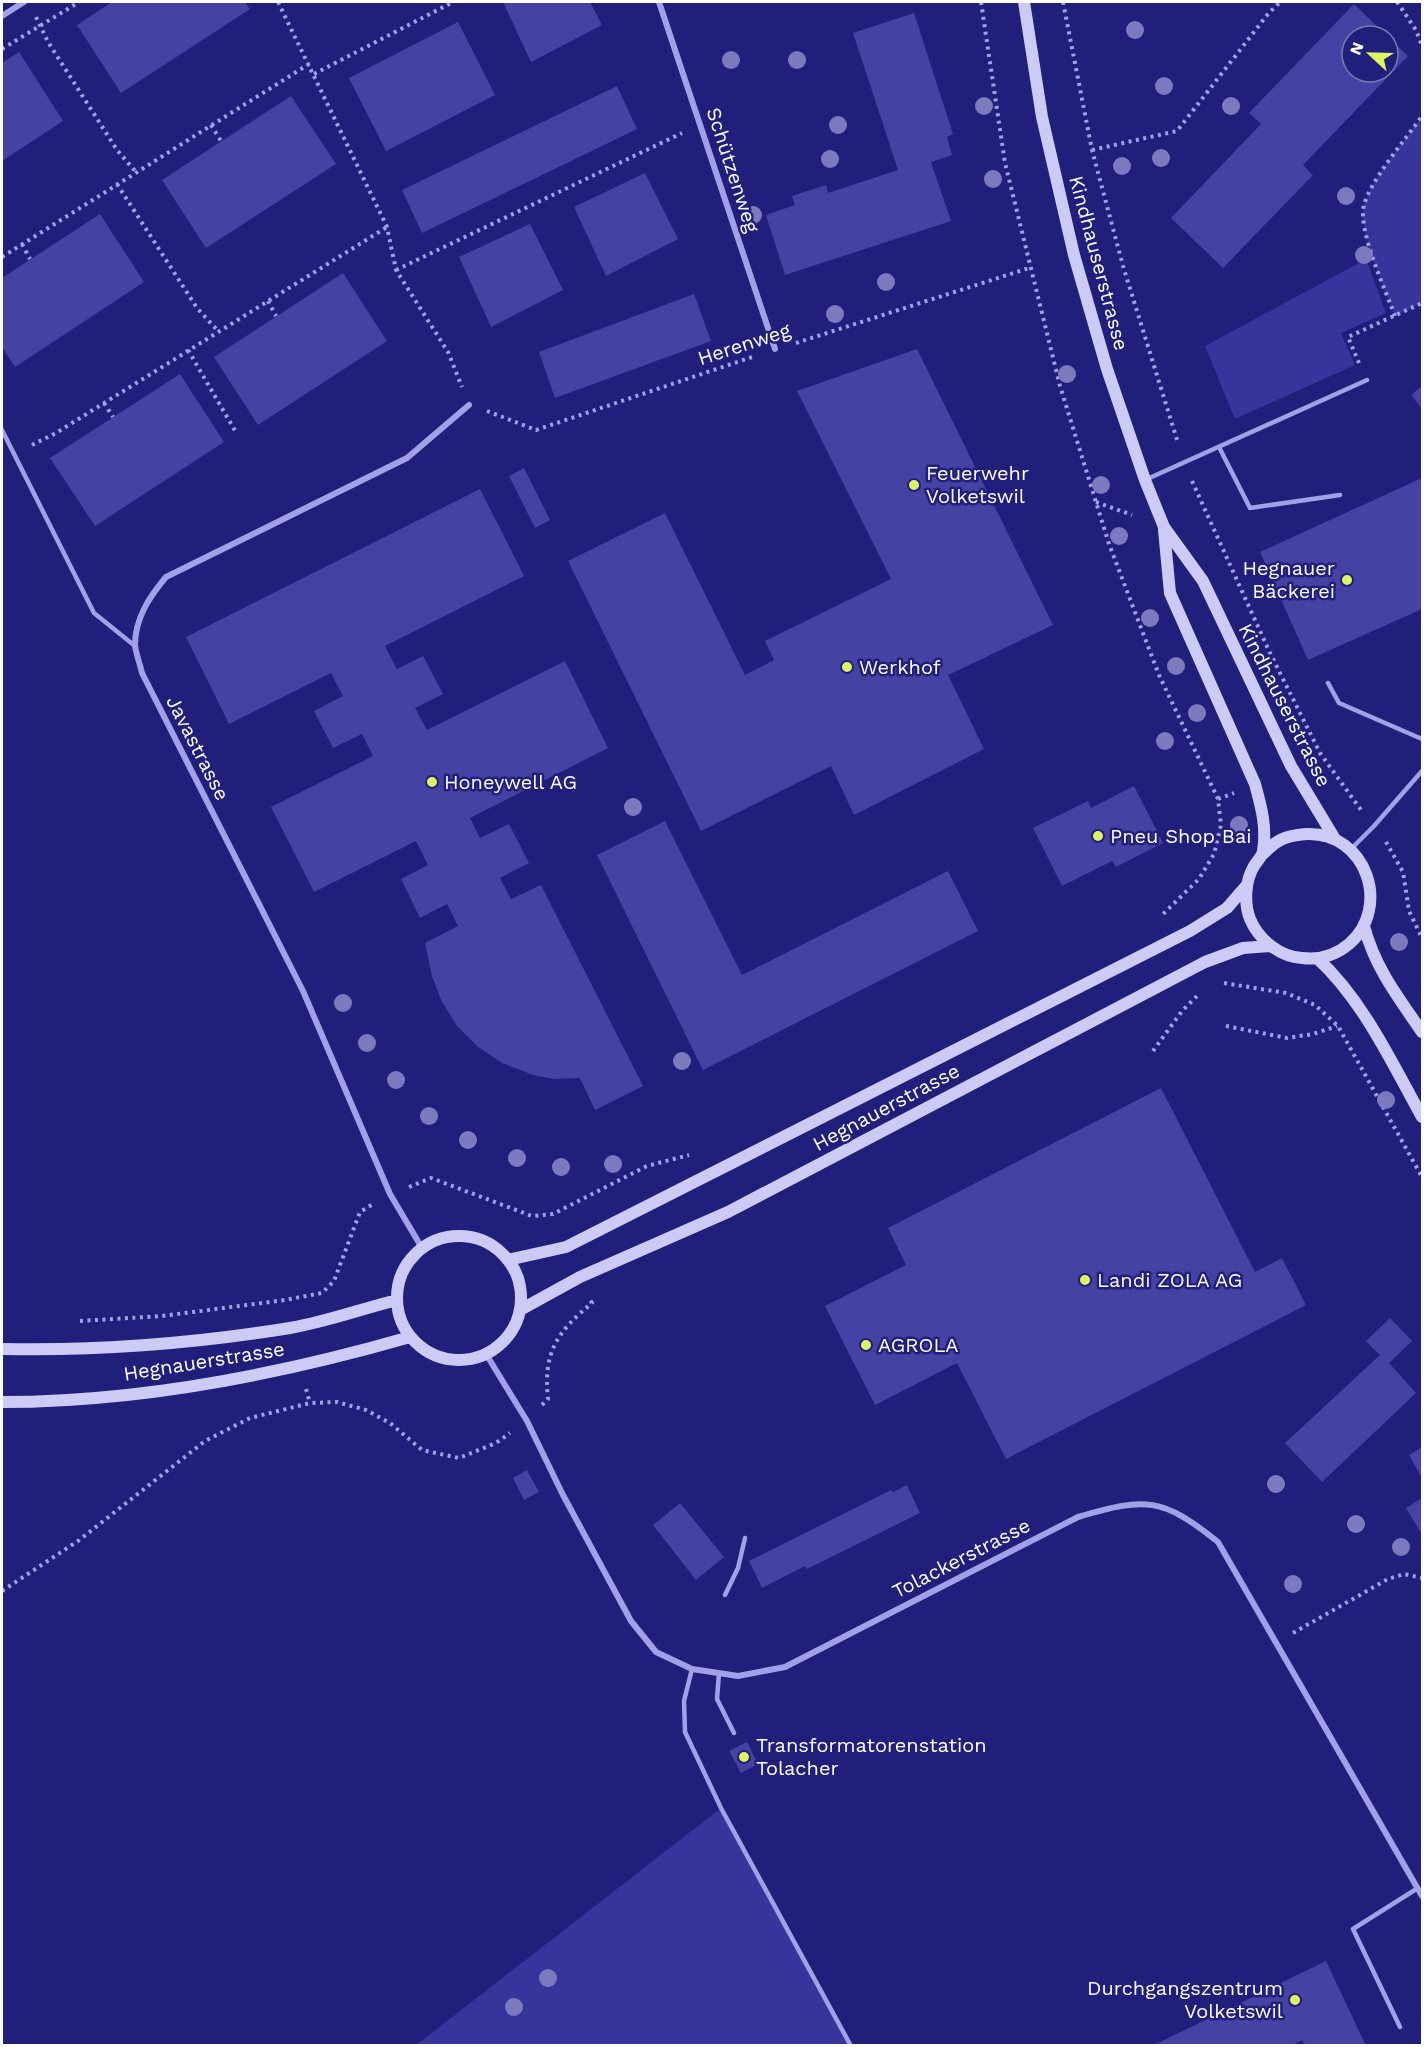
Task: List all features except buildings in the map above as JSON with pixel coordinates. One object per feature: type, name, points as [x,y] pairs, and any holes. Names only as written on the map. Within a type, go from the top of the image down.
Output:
[{"type":"main road","name":"Kindhauserstrasse","points":[[1024,2],[1042,117],[1074,255],[1107,369],[1145,480],[1164,527],[1203,581],[1291,766],[1335,839]]},
{"type":"main road","name":"Kindhauserstrasse","points":[[1164,527],[1170,593],[1255,784],[1263,814],[1263,854]]},
{"type":"main road","name":"Kindhauserstrasse","points":[[1316,834],[1335,839],[1351,849],[1369,877],[1371,893],[1370,910],[1356,938],[1332,954],[1317,958],[1300,958],[1285,954],[1270,946],[1258,933],[1250,919],[1246,902],[1247,885],[1253,868],[1263,854],[1278,841],[1296,835],[1316,834]]},
{"type":"main road","name":"Hegnauerstrasse","points":[[508,1260],[566,1247],[1190,931],[1227,908],[1247,885]]},
{"type":"main road","points":[[1364,926],[1371,950],[1390,986],[1422,1032]]},
{"type":"main road","name":"Hegnauerstrasse","points":[[520,1310],[580,1277],[728,1212],[1205,962],[1243,948],[1270,946]]},
{"type":"main road","points":[[1317,958],[1334,973],[1361,1009],[1422,1117]]},
{"type":"main road","points":[[458,1236],[477,1238],[494,1247],[508,1260],[517,1276],[521,1293],[520,1310],[514,1328],[502,1343],[486,1354],[471,1360],[454,1361],[438,1357],[423,1349],[410,1337],[403,1326],[397,1300],[399,1280],[408,1262],[422,1248],[439,1239],[458,1236]]},
{"type":"main road","name":"Hegnauerstrasse","points":[[2,1348],[60,1350],[175,1342],[292,1328],[397,1300]]},
{"type":"main road","name":"Hegnauerstrasse","points":[[2,1402],[101,1397],[184,1387],[300,1365],[410,1337]]},
{"type":"street","points":[[2,16],[15,4],[24,2]]},
{"type":"street","name":"Schützenweg","points":[[659,2],[775,349]]},
{"type":"street","name":"Javastrasse","points":[[422,1248],[390,1194],[303,991],[142,673],[135,646],[139,620],[150,597],[166,577],[407,458],[469,405]]},
{"type":"street","name":"Tolackerstrasse","points":[[486,1354],[527,1421],[631,1621],[657,1652],[692,1669],[738,1676],[785,1667],[1077,1516],[1106,1508],[1142,1504],[1162,1505],[1181,1515],[1218,1542],[1422,1896]]},
{"type":"lane","points":[[1145,480],[1367,380]]},
{"type":"lane","points":[[2,430],[94,613],[135,646]]},
{"type":"lane","points":[[1219,447],[1250,508],[1340,495]]},
{"type":"lane","points":[[1328,683],[1339,704],[1422,739]]},
{"type":"lane","points":[[1351,849],[1422,771]]},
{"type":"lane","points":[[725,1595],[738,1568],[745,1538]]},
{"type":"lane","points":[[692,1669],[684,1701],[685,1732],[721,1808],[850,2046]]},
{"type":"lane","points":[[719,1673],[717,1700],[734,1733]]},
{"type":"lane","points":[[1400,2027],[1353,1929],[1418,1888]]},
{"type":"path","points":[[2,49],[79,2]]},
{"type":"path","points":[[278,2],[387,227],[396,270],[448,352],[469,405]]},
{"type":"path","points":[[314,74],[453,2]]},
{"type":"path","points":[[981,2],[1005,163],[1029,268],[1060,386],[1109,544],[1160,675],[1218,800],[1221,825],[1214,854],[1199,879],[1156,920]]},
{"type":"path","points":[[1092,150],[1177,131],[1268,14],[1280,2]]},
{"type":"path","points":[[1396,2],[1416,30],[1422,46]]},
{"type":"path","points":[[32,9],[48,42],[117,150],[136,172]]},
{"type":"path","points":[[2,257],[309,64]]},
{"type":"path","points":[[1395,316],[1365,235],[1363,207],[1374,184],[1422,116]]},
{"type":"path","points":[[396,270],[700,124]]},
{"type":"path","points":[[211,125],[221,141]]},
{"type":"path","points":[[117,184],[197,308],[219,332]]},
{"type":"path","points":[[42,439],[56,433],[387,227]]},
{"type":"path","points":[[22,244],[30,259]]},
{"type":"path","name":"Herenweg","points":[[469,405],[536,430],[775,349],[1029,268]]},
{"type":"path","points":[[268,301],[276,316]]},
{"type":"path","points":[[1367,380],[1348,337],[1422,303]]},
{"type":"path","points":[[188,350],[237,434]]},
{"type":"path","points":[[104,403],[112,417]]},
{"type":"path","points":[[1153,1052],[1182,1011],[1198,996]]},
{"type":"path","points":[[1226,1026],[1287,1038],[1313,1034],[1338,1026],[1422,1177]]},
{"type":"path","points":[[69,1322],[162,1316],[322,1293],[334,1281],[360,1212],[390,1194],[431,1178],[532,1216],[553,1214],[647,1166],[692,1154]]},
{"type":"path","points":[[553,1214],[566,1247]]},
{"type":"path","points":[[2,1591],[78,1541],[205,1441],[250,1418],[310,1403],[337,1402],[366,1410],[390,1423],[422,1450],[459,1458],[496,1443],[527,1421],[548,1399],[546,1377],[552,1348],[574,1318],[592,1303],[580,1277]]},
{"type":"path","points":[[1277,1642],[1388,1579],[1404,1574],[1422,1578]]},
{"type":"shaded area","points":[[1422,116],[1422,303],[1395,316],[1368,244],[1363,216],[1364,205],[1381,171]]},
{"type":"shaded area","points":[[1366,259],[1386,313],[1341,333],[1355,365],[1235,419],[1205,346]]},
{"type":"shaded area","points":[[721,1808],[851,2046],[415,2046]]},
{"type":"place","name":"Feuerwehr Volketswil","points":[[914,485]]},
{"type":"place","name":"Hegnauer Bäckerei","points":[[1347,580]]},
{"type":"place","name":"Werkhof","points":[[847,667]]},
{"type":"place","name":"Honeywell AG","points":[[432,782]]},
{"type":"place","name":"Pneu Shop Bai","points":[[1098,836]]},
{"type":"place","name":"Landi ZOLA AG","points":[[1085,1280]]},
{"type":"place","name":"AGROLA","points":[[866,1345]]},
{"type":"place","name":"Transformatorenstation Tolacher","points":[[744,1757]]},
{"type":"place","name":"Durchgangszentrum Volketswil","points":[[1295,2000]]}]
